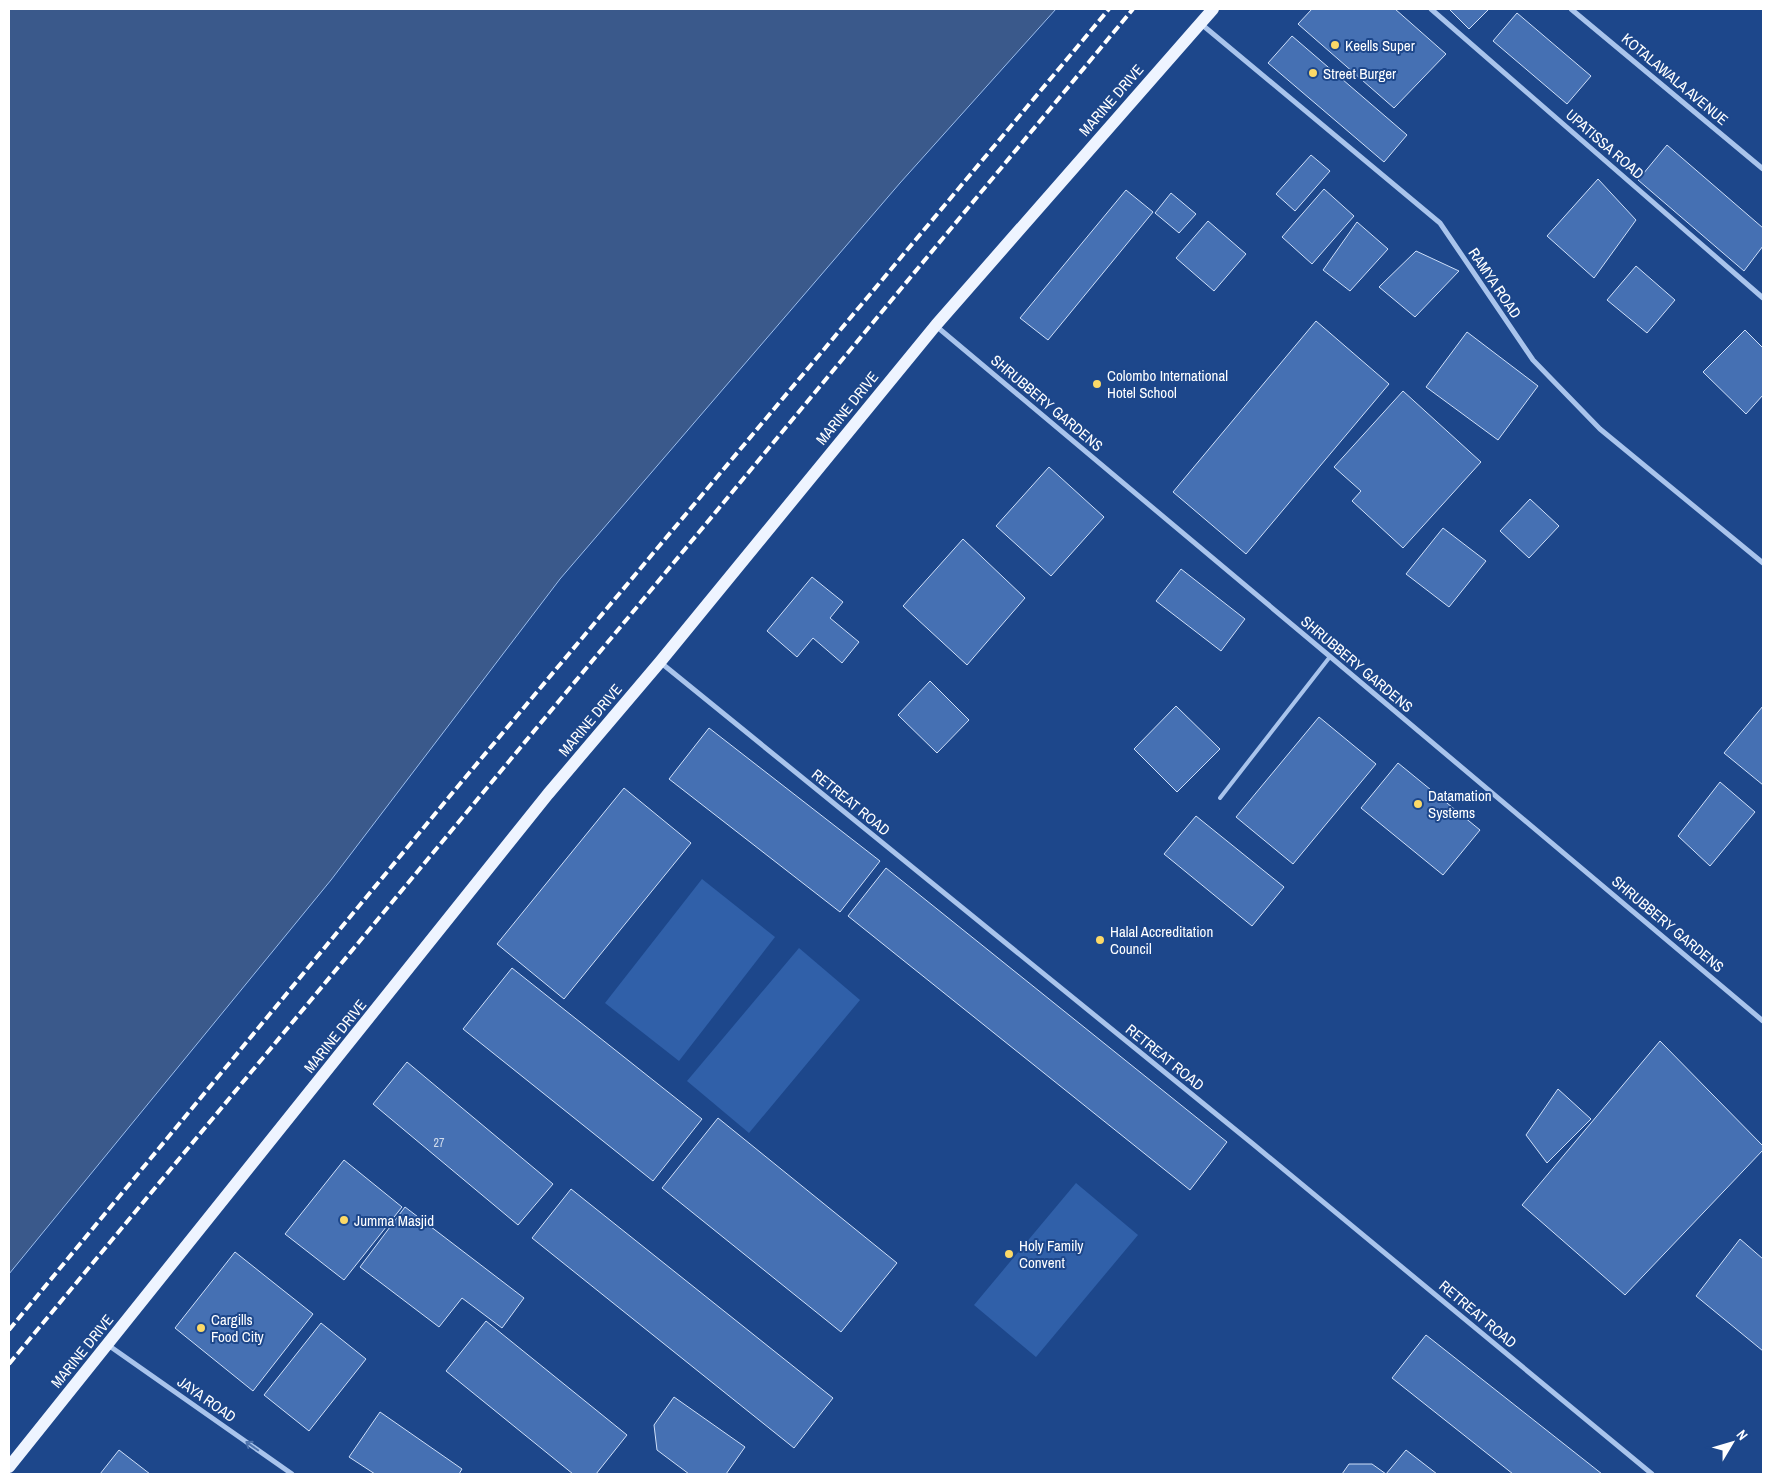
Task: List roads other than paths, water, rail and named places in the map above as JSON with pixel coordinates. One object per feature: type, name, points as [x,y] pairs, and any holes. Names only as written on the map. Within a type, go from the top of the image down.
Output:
[{"type":"main road","name":"MARINE DRIVE","points":[[9,1467],[548,794],[660,662],[936,326],[1213,9]]},
{"type":"street","name":"UPATISSA ROAD","points":[[1431,9],[1763,298]]},
{"type":"street","name":"KOTALAWALA AVENUE","points":[[1571,9],[1763,169]]},
{"type":"street","name":"RAMYA ROAD","points":[[1200,23],[1440,224],[1533,360],[1600,429],[1763,562]]},
{"type":"street","points":[[1758,164],[1763,158]]},
{"type":"street","name":"SHRUBBERY GARDENS","points":[[936,326],[1329,658],[1536,827],[1763,1021]]},
{"type":"street","name":"RETREAT ROAD","points":[[660,662],[1260,1151],[1652,1474]]},
{"type":"street","name":"JAYA ROAD","points":[[108,1345],[292,1474]]},
{"type":"lane","points":[[1220,798],[1329,658]]},
{"type":"railway","points":[[9,1330],[449,797],[1109,9]]},
{"type":"railway","points":[[9,1364],[1133,9]]},
{"type":"place","name":"Keells Super","points":[[1335,45]]},
{"type":"place","name":"Street Burger","points":[[1313,73]]},
{"type":"place","name":"Colombo International Hotel School","points":[[1097,384]]},
{"type":"place","name":"Datamation Systems","points":[[1418,804]]},
{"type":"place","name":"Halal Accreditation Council","points":[[1100,940]]},
{"type":"place","name":"Jumma Masjid","points":[[344,1220]]},
{"type":"place","name":"Holy Family Convent","points":[[1009,1254]]},
{"type":"place","name":"Cargills Food City","points":[[201,1328]]}]
